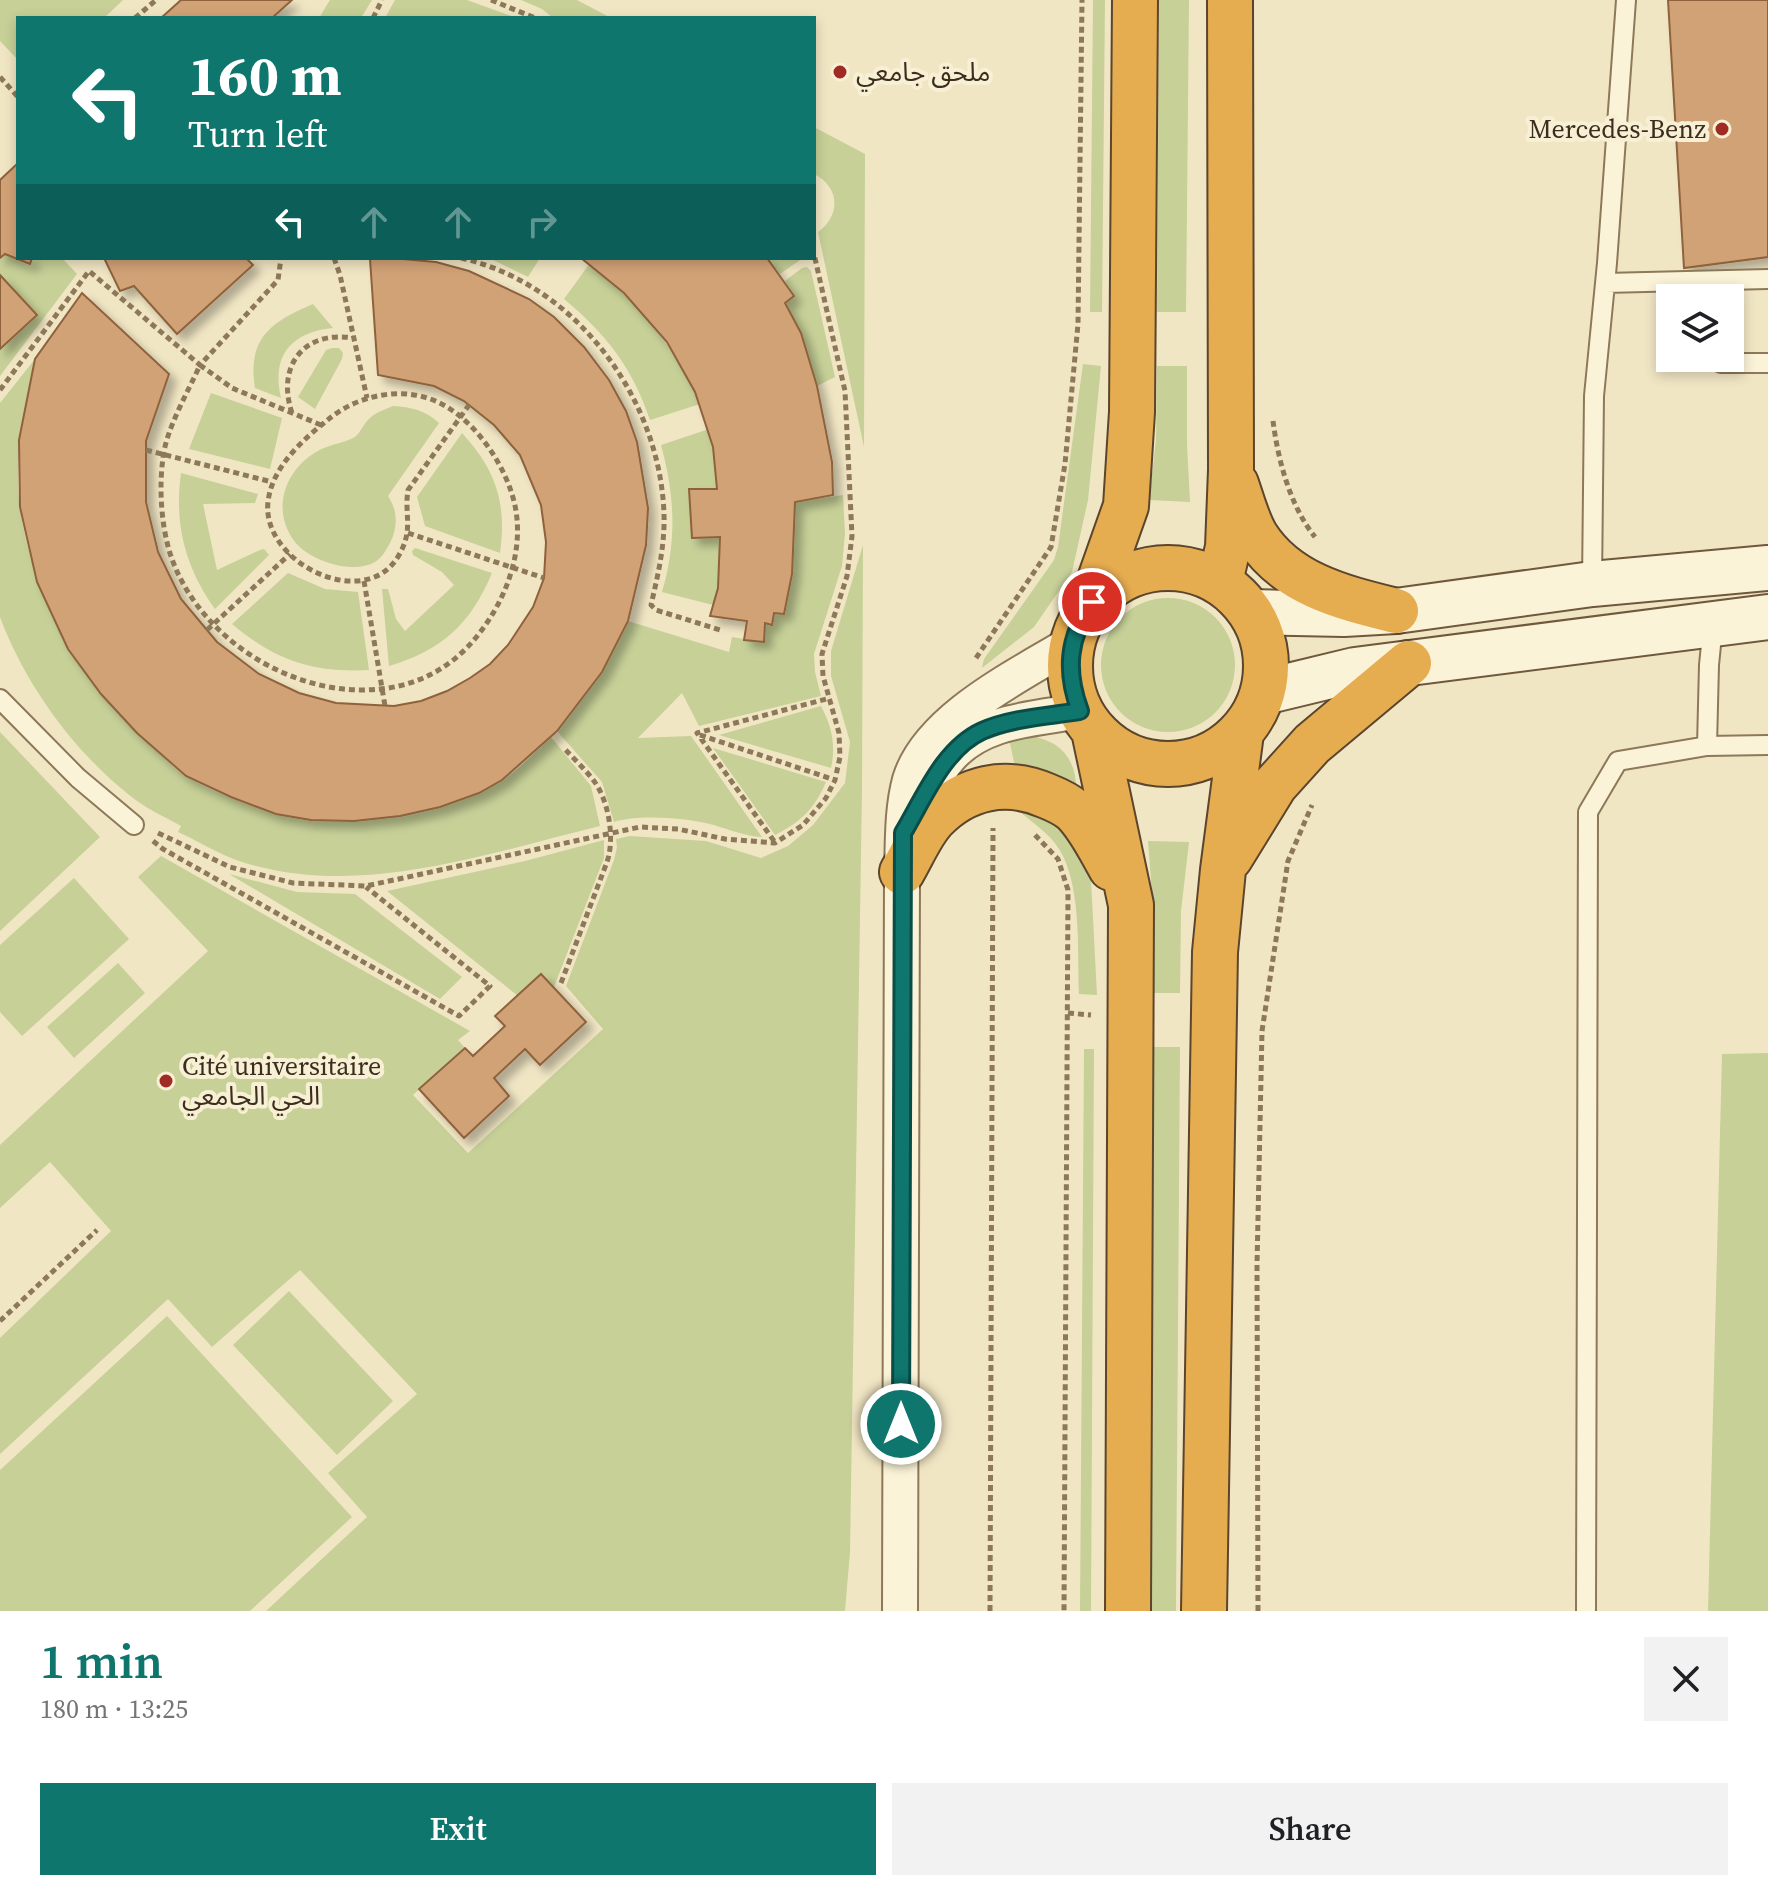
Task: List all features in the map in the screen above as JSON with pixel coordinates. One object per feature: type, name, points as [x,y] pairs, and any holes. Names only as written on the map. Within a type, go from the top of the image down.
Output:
[{"type":"highway","points":[[1128,1611],[1131,905],[1087,721],[1072,690],[1069,666],[1072,643],[1080,621],[1092,602],[1126,506],[1132,412],[1135,0]]},
{"type":"highway","points":[[1230,0],[1231,470],[1228,547],[1235,597]]},
{"type":"highway","points":[[1231,470],[1254,533],[1272,558],[1305,582],[1341,597],[1396,611]]},
{"type":"highway","points":[[1087,721],[1115,749],[1140,760],[1167,765],[1194,761],[1219,751],[1241,733],[1255,714],[1264,692],[1267,671],[1261,630],[1235,597],[1195,570],[1166,567],[1138,571],[1113,583],[1092,602]]},
{"type":"highway","points":[[1223,870],[1275,785],[1312,744],[1409,663]]},
{"type":"highway","points":[[1204,1611],[1215,952],[1241,733]]},
{"type":"highway","points":[[902,853],[955,802],[990,787],[1020,787],[1070,807],[1093,836],[1131,905]]},
{"type":"street","points":[[1235,597],[1344,614],[1396,611],[1592,584],[1768,568]]},
{"type":"street","points":[[1264,692],[1355,670],[1768,617]]},
{"type":"street","points":[[900,1611],[902,853],[910,782],[918,760],[935,738],[980,701],[1072,643]]},
{"type":"street","points":[[902,853],[947,759],[968,739],[984,730],[1087,721]]},
{"type":"lane","points":[[1592,584],[1594,396],[1626,0]]},
{"type":"lane","points":[[1727,284],[1768,279]]},
{"type":"lane","points":[[1605,283],[1656,288]]},
{"type":"lane","points":[[1744,363],[1768,363]]},
{"type":"lane","points":[[1707,746],[1713,625]]},
{"type":"lane","points":[[0,699],[78,778],[134,825]]},
{"type":"lane","points":[[1586,1611],[1588,812],[1618,761],[1707,746],[1768,745]]},
{"type":"path","points":[[137,16],[156,0]]},
{"type":"path","points":[[491,0],[530,16]]},
{"type":"path","points":[[980,701],[973,662],[1051,547],[1065,464],[1078,324],[1082,0]]},
{"type":"path","points":[[0,77],[16,95]]},
{"type":"path","points":[[281,260],[278,280],[200,365],[163,455],[161,500],[169,551],[190,596],[227,637],[268,666],[306,682],[339,689],[382,689],[412,683],[435,673],[458,657],[488,623],[505,591],[517,535],[516,510],[503,468],[482,437],[459,417],[425,397],[393,395],[367,398],[339,411],[288,458],[272,482],[267,504],[270,527],[282,548],[314,571],[340,580],[364,581],[378,577],[390,568],[399,555],[407,533],[410,522],[406,503],[408,490],[459,417],[469,405]]},
{"type":"path","points":[[334,260],[367,398]]},
{"type":"path","points":[[468,260],[504,271],[558,305],[579,324],[610,361],[645,425],[660,483],[663,541],[651,605],[656,610],[720,630]]},
{"type":"path","points":[[134,825],[172,837],[230,867],[293,883],[366,886],[640,827],[678,829],[725,839],[775,843],[803,825],[826,798],[835,780],[840,757],[839,733],[823,676],[822,654],[847,576],[852,536],[845,391],[815,260]]},
{"type":"path","points":[[0,390],[89,271],[200,365],[232,388],[321,425]]},
{"type":"path","points":[[293,414],[286,391],[293,361],[313,342],[326,337],[353,338]]},
{"type":"path","points":[[1271,406],[1277,453],[1304,524],[1320,543]]},
{"type":"path","points":[[146,450],[272,482]]},
{"type":"path","points":[[407,533],[544,578]]},
{"type":"path","points":[[207,630],[290,554]]},
{"type":"path","points":[[364,581],[385,706]]},
{"type":"path","points":[[697,733],[830,698]]},
{"type":"path","points":[[697,733],[835,780]]},
{"type":"path","points":[[697,733],[775,843]]},
{"type":"path","points":[[561,983],[611,852],[611,833],[601,793],[596,783],[563,747]]},
{"type":"path","points":[[990,787],[994,815],[990,1611]]},
{"type":"path","points":[[1258,1611],[1257,1265],[1262,1031],[1288,861],[1314,802]]},
{"type":"path","points":[[134,825],[163,849],[459,1016],[490,986],[366,886]]},
{"type":"path","points":[[1026,828],[1058,859],[1068,890],[1064,1611]]},
{"type":"path","points":[[0,1321],[97,1230]]},
{"type":"green space","points":[[0,0],[123,0],[106,16],[16,16],[16,58],[0,41]]},
{"type":"green space","points":[[330,0],[372,0],[362,16],[320,16]]},
{"type":"green space","points":[[395,0],[467,0],[511,16],[386,16]]},
{"type":"green space","points":[[521,0],[577,0],[607,16],[551,16]]},
{"type":"green space","points":[[1093,0],[1105,0],[1102,312],[1090,312]]},
{"type":"green space","points":[[1159,0],[1189,0],[1186,312],[1157,312]]},
{"type":"green space","points":[[816,128],[865,154],[864,447],[818,232],[834,210],[833,194],[816,175]]},
{"type":"green space","points":[[5,254],[30,264],[31,260],[64,260],[77,274],[0,376],[0,349],[37,315],[0,275],[0,258]]},
{"type":"green space","points":[[493,260],[539,260],[528,277]]},
{"type":"green space","points":[[769,260],[800,260],[780,274]]},
{"type":"green space","points":[[590,263],[654,327],[680,364],[700,404],[650,420],[635,384],[616,353],[564,299]]},
{"type":"green space","points":[[807,267],[811,271],[835,377],[817,386],[801,333],[785,303],[794,296],[785,281]]},
{"type":"green space","points":[[313,304],[333,328],[306,335],[288,348],[279,369],[281,398],[255,388],[255,356],[265,334],[285,318]]},
{"type":"green space","points":[[339,348],[343,353],[342,359],[315,409],[298,397],[326,350]]},
{"type":"green space","points":[[35,359],[21,433],[18,490],[27,543],[37,577],[49,609],[83,668],[127,722],[179,771],[212,790],[282,813],[330,820],[380,818],[411,814],[473,796],[514,772],[551,737],[591,786],[600,826],[421,869],[329,876],[284,872],[231,858],[178,832],[181,826],[128,794],[88,757],[52,714],[23,667],[0,617],[0,403]]},
{"type":"green space","points":[[1083,364],[1101,366],[1088,500],[1072,572],[1034,627],[982,668],[984,659],[1054,560]]},
{"type":"green space","points":[[1157,366],[1187,366],[1190,502],[1149,500],[1156,440]]},
{"type":"green space","points":[[211,393],[282,418],[270,469],[189,449]]},
{"type":"green space","points":[[393,406],[418,410],[439,423],[388,496],[396,519],[384,554],[375,562],[355,567],[332,564],[311,555],[295,542],[284,518],[284,492],[289,481],[305,460],[316,452],[354,437],[373,416]]},
{"type":"green space","points":[[709,429],[717,489],[690,489],[693,537],[720,537],[718,588],[713,605],[662,592],[670,555],[672,518],[661,445]]},
{"type":"green space","points":[[462,433],[483,460],[496,488],[502,518],[500,553],[425,526],[417,497]]},
{"type":"green space","points":[[181,473],[258,494],[255,503],[203,504],[217,570],[260,550],[264,549],[269,555],[215,609],[196,577],[184,544],[179,510]]},
{"type":"green space","points":[[843,495],[845,534],[842,566],[814,654],[821,696],[699,726],[682,693],[638,738],[691,736],[762,837],[678,819],[637,818],[614,822],[602,782],[557,731],[602,672],[628,621],[729,652],[732,637],[763,642],[765,623],[772,624],[774,613],[784,614],[792,574],[795,502]]},
{"type":"green space","points":[[863,545],[850,1552],[845,1611],[266,1611],[367,1517],[328,1473],[417,1394],[300,1270],[212,1347],[168,1299],[0,1454],[0,1338],[111,1231],[50,1162],[0,1208],[0,1145],[208,951],[138,877],[161,856],[470,1031],[458,1040],[465,1048],[413,1095],[468,1153],[603,1029],[566,986],[614,860],[616,839],[630,836],[706,841],[761,858],[788,846],[813,825],[845,783],[850,742],[831,676],[831,651]]},
{"type":"green space","points":[[415,548],[492,573],[474,607],[452,633],[424,652],[389,666],[382,589],[388,589],[396,619],[405,631],[454,585],[442,572],[413,555]]},
{"type":"green space","points":[[288,573],[325,589],[358,592],[369,670],[330,669],[295,662],[264,647],[232,624]]},
{"type":"green space","points":[[1168,598],[1193,604],[1215,618],[1229,640],[1235,665],[1229,690],[1215,712],[1193,726],[1168,732],[1143,726],[1121,712],[1107,690],[1101,665],[1107,640],[1121,618],[1143,604]]},
{"type":"green space","points":[[821,706],[832,736],[831,768],[719,735]]},
{"type":"green space","points":[[0,732],[100,837],[0,931]]},
{"type":"green space","points":[[1029,736],[1051,742],[1066,754],[1074,772],[1076,794],[1016,771],[1009,739]]},
{"type":"green space","points":[[713,748],[826,782],[806,813],[775,835]]},
{"type":"green space","points":[[1008,800],[1056,814],[1087,858],[1097,995],[1079,994],[1077,915],[1070,874],[1063,857],[1049,836]]},
{"type":"green space","points":[[604,840],[604,858],[554,987],[541,974],[518,996],[387,891],[525,861]]},
{"type":"green space","points":[[1148,841],[1189,842],[1181,911],[1180,993],[1153,993],[1153,907]]},
{"type":"green space","points":[[229,874],[297,892],[355,894],[462,977],[440,999]]},
{"type":"green space","points":[[74,878],[129,939],[22,1036],[0,1012],[0,945]]},
{"type":"green space","points":[[118,963],[145,993],[74,1058],[47,1027]]},
{"type":"green space","points":[[1153,1047],[1180,1047],[1176,1611],[1148,1611]]},
{"type":"green space","points":[[1084,1049],[1094,1049],[1091,1611],[1080,1611]]},
{"type":"green space","points":[[1768,1053],[1768,1611],[1708,1611],[1722,1054]]},
{"type":"green space","points":[[289,1291],[393,1401],[337,1455],[233,1345]]},
{"type":"green space","points":[[167,1316],[352,1517],[250,1611],[0,1611],[0,1470]]},
{"type":"building","points":[[181,0],[292,0],[274,16],[163,16]]},
{"type":"building","name":"Mercedes-Benz","points":[[1668,0],[1768,0],[1768,257],[1684,268]]},
{"type":"building","points":[[16,165],[16,258],[5,254],[0,258],[0,180]]},
{"type":"building","points":[[105,260],[248,260],[253,265],[177,334],[134,286],[120,291]]},
{"type":"building","points":[[370,260],[436,262],[469,271],[529,299],[554,317],[584,347],[609,380],[626,411],[637,442],[648,508],[646,545],[628,621],[602,672],[557,731],[502,780],[479,793],[440,807],[400,816],[354,821],[311,820],[276,814],[186,776],[137,733],[101,694],[68,649],[37,582],[20,507],[19,440],[35,359],[82,293],[169,374],[146,441],[146,502],[158,552],[181,599],[217,642],[259,674],[299,693],[336,703],[394,706],[421,701],[447,691],[490,664],[508,645],[533,607],[544,578],[546,542],[541,505],[520,455],[494,425],[464,401],[434,386],[378,375]]},
{"type":"building","points":[[583,260],[768,260],[794,296],[785,303],[801,333],[817,386],[832,462],[833,495],[795,502],[792,574],[784,614],[774,613],[772,625],[765,623],[764,642],[744,640],[747,621],[710,616],[718,588],[720,537],[692,538],[689,489],[717,489],[713,447],[695,392],[667,342],[624,293]]},
{"type":"building","points":[[0,275],[37,315],[0,349]]},
{"type":"building","points":[[541,974],[586,1022],[540,1065],[525,1049],[494,1078],[509,1096],[464,1138],[419,1089],[465,1048],[473,1056],[505,1026],[495,1016]]},
{"type":"place","name":"ملحق جامعي","points":[[840,72]]},
{"type":"place","name":"Mercedes-Benz","points":[[1722,129]]},
{"type":"place","name":"Cité universitaire الحي الجامعي","points":[[166,1081]]},
{"type":"route","points":[[901,1424],[903,833],[947,759],[968,739],[984,730],[1080,711],[1072,690],[1069,666],[1072,643],[1080,621],[1092,602]]}]
